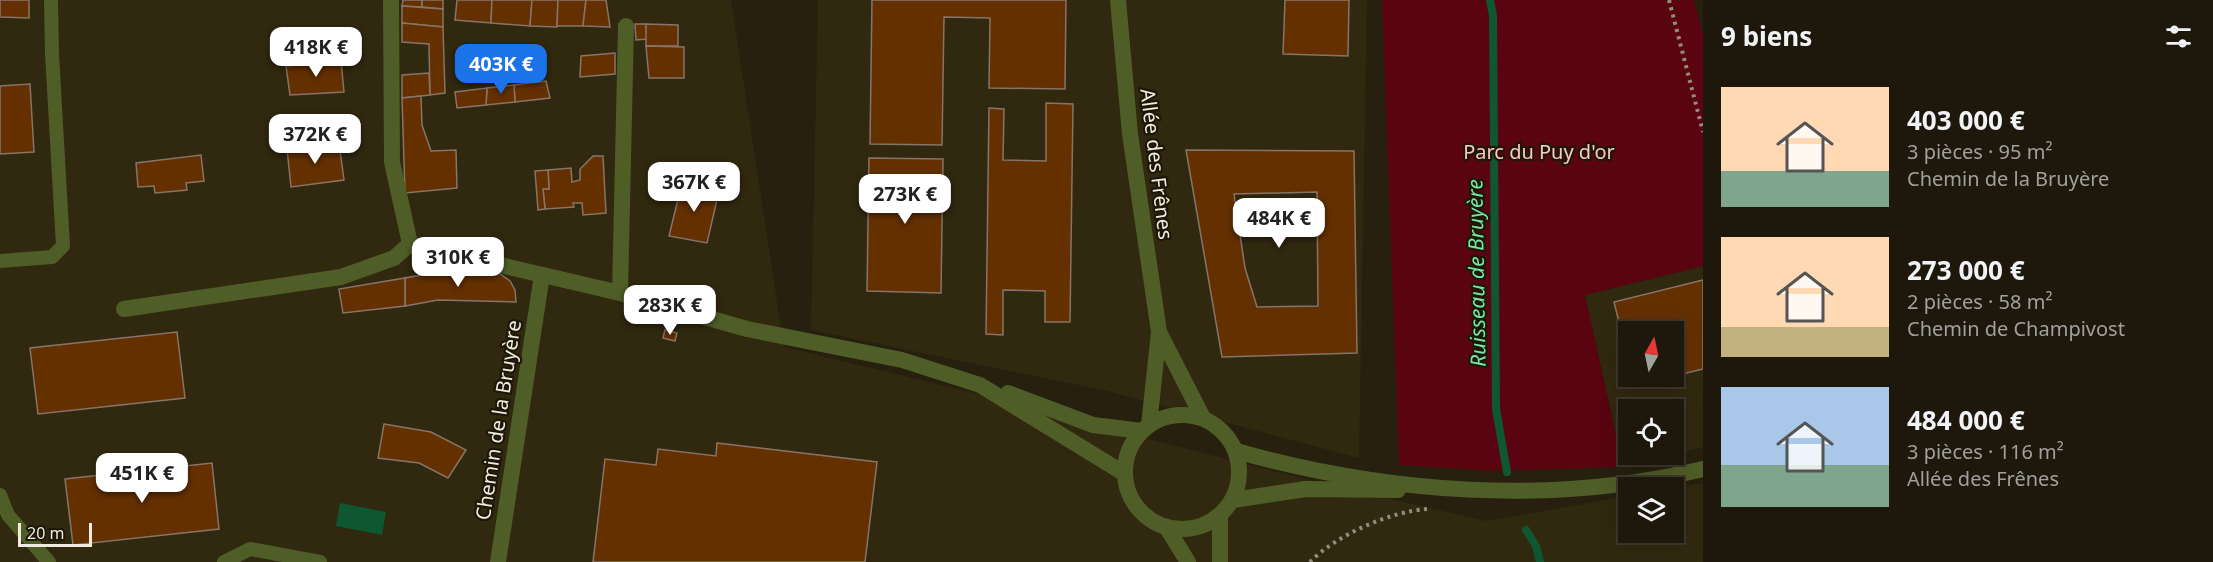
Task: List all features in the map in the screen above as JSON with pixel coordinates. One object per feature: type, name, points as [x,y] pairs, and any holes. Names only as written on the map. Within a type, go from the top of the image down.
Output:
[{"type":"street","points":[[391,0],[392,162],[410,244]]},
{"type":"street","name":"Allée des Frênes","points":[[1118,0],[1130,134],[1159,332],[1145,428]]},
{"type":"street","points":[[620,293],[626,26]]},
{"type":"street","points":[[410,244],[620,293],[747,329],[903,360],[1018,396],[1093,425],[1145,428]]},
{"type":"street","points":[[124,309],[341,277],[394,258],[410,244]]},
{"type":"street","name":"Chemin de la Bruyère","points":[[498,562],[542,275]]},
{"type":"street","name":"Allée des Frênes","points":[[1159,332],[1203,418]]},
{"type":"street","points":[[980,385],[1125,474]]},
{"type":"street","points":[[1185,415],[1203,418],[1222,431],[1236,451],[1240,467],[1239,484],[1233,500],[1220,516],[1204,526],[1186,530],[1167,528],[1150,520],[1137,508],[1128,492],[1125,474],[1126,458],[1145,428],[1166,417],[1185,415]]},
{"type":"street","points":[[1236,451],[1288,465],[1426,487]]},
{"type":"street","points":[[1233,500],[1306,489],[1386,492],[1426,487],[1562,489],[1651,480],[1703,469]]},
{"type":"street","points":[[1220,516],[1220,562]]},
{"type":"street","points":[[1167,528],[1188,562]]},
{"type":"lane","points":[[0,261],[52,257],[63,246],[51,0]]},
{"type":"lane","points":[[0,495],[8,515],[49,562]]},
{"type":"lane","points":[[224,562],[250,549],[320,562]]},
{"type":"path","points":[[1669,0],[1703,132]]},
{"type":"path","points":[[1310,562],[1343,537],[1370,524],[1412,510],[1435,509]]},
{"type":"shaded area","points":[[0,0],[731,0],[784,347],[1057,413],[1093,425],[1313,481],[1486,521],[1618,498],[1618,543],[1684,543],[1684,486],[1703,483],[1703,562],[0,562]]},
{"type":"shaded area","points":[[818,0],[1367,0],[1359,458],[1107,391],[811,330]]},
{"type":"shaded area","points":[[1703,266],[1703,447],[1684,452],[1684,399],[1618,399],[1618,444],[1585,295]]},
{"type":"shaded area","points":[[340,503],[386,512],[382,535],[336,526]]},
{"type":"green space","name":"Parc du Puy d'or","points":[[1382,0],[1694,0],[1703,35],[1703,266],[1585,295],[1618,444],[1618,465],[1623,467],[1494,471],[1399,465]]},
{"type":"building","points":[[0,0],[29,0],[29,18],[0,17]]},
{"type":"building","points":[[403,0],[422,0],[422,7],[402,6]]},
{"type":"building","points":[[422,0],[443,0],[443,9],[422,7]]},
{"type":"building","points":[[457,0],[492,0],[491,23],[455,20]]},
{"type":"building","points":[[492,0],[532,0],[530,26],[491,23]]},
{"type":"building","points":[[532,0],[558,0],[557,27],[530,26]]},
{"type":"building","points":[[558,0],[586,0],[583,26],[557,26]]},
{"type":"building","points":[[586,0],[606,0],[610,27],[583,26]]},
{"type":"building","points":[[872,0],[1066,0],[1065,89],[989,88],[990,18],[944,17],[942,145],[870,144]]},
{"type":"building","points":[[1285,0],[1349,0],[1348,56],[1283,54]]},
{"type":"building","points":[[402,6],[443,9],[443,27],[402,23]]},
{"type":"building","points":[[402,23],[443,27],[445,93],[430,95],[429,44],[402,42]]},
{"type":"building","points":[[635,24],[646,24],[647,39],[636,40]]},
{"type":"building","points":[[646,24],[678,25],[678,46],[646,46]]},
{"type":"building","points":[[646,46],[684,47],[684,78],[649,78]]},
{"type":"building","points":[[615,53],[615,74],[580,77],[581,56]]},
{"type":"building","points":[[341,60],[344,92],[290,95],[286,66]]},
{"type":"building","points":[[429,73],[430,95],[402,98],[402,75]]},
{"type":"building","points":[[546,81],[550,98],[515,102],[514,85]]},
{"type":"building","points":[[30,84],[34,152],[0,154],[0,86]]},
{"type":"building","points":[[514,85],[515,102],[486,105],[487,88]]},
{"type":"building","points":[[487,88],[486,105],[457,108],[455,92]]},
{"type":"building","points":[[421,96],[422,125],[431,151],[456,150],[457,188],[405,193],[402,98]]},
{"type":"building","points":[[1046,103],[1073,104],[1070,322],[1045,322],[1045,291],[1003,290],[1003,335],[986,334],[989,108],[1004,109],[1003,160],[1046,161]]},
{"type":"building","points":[[339,143],[344,180],[291,187],[287,149]]},
{"type":"building","points":[[1186,150],[1354,151],[1357,353],[1222,357]],"holes":[[[1317,192],[1318,306],[1257,307],[1245,268],[1234,194]]]},
{"type":"building","points":[[201,155],[204,181],[186,183],[187,190],[155,193],[154,186],[138,187],[136,163]]},
{"type":"building","points":[[593,156],[603,156],[606,213],[583,215],[582,203],[573,203],[574,207],[545,209],[543,189],[549,189],[548,170],[571,168],[572,182],[580,180],[580,169]]},
{"type":"building","points":[[869,158],[943,159],[941,293],[867,291]]},
{"type":"building","points":[[548,170],[549,189],[543,189],[545,209],[538,210],[535,171]]},
{"type":"building","points":[[682,183],[719,191],[707,243],[669,236]]},
{"type":"building","points":[[439,272],[500,274],[510,281],[515,290],[516,302],[438,300],[405,306],[405,278]]},
{"type":"building","points":[[405,278],[405,306],[343,313],[339,289]]},
{"type":"building","points":[[1703,280],[1703,369],[1684,374],[1684,321],[1619,321],[1614,302]]},
{"type":"building","points":[[665,330],[677,333],[675,341],[663,338]]},
{"type":"building","points":[[177,332],[185,398],[38,414],[30,348]]},
{"type":"building","points":[[384,424],[431,432],[466,450],[448,478],[419,463],[378,458]]},
{"type":"building","points":[[717,443],[877,462],[865,562],[593,562],[605,459],[656,465],[658,449],[716,456]]},
{"type":"building","points":[[212,463],[219,529],[73,545],[65,479]]},
{"type":"waterway","name":"Ruisseau de Bruyère","points":[[1490,0],[1493,16],[1496,409],[1507,472]]},
{"type":"waterway","name":"Ruisseau de Bruyère","points":[[1526,530],[1536,546],[1540,562]]}]
